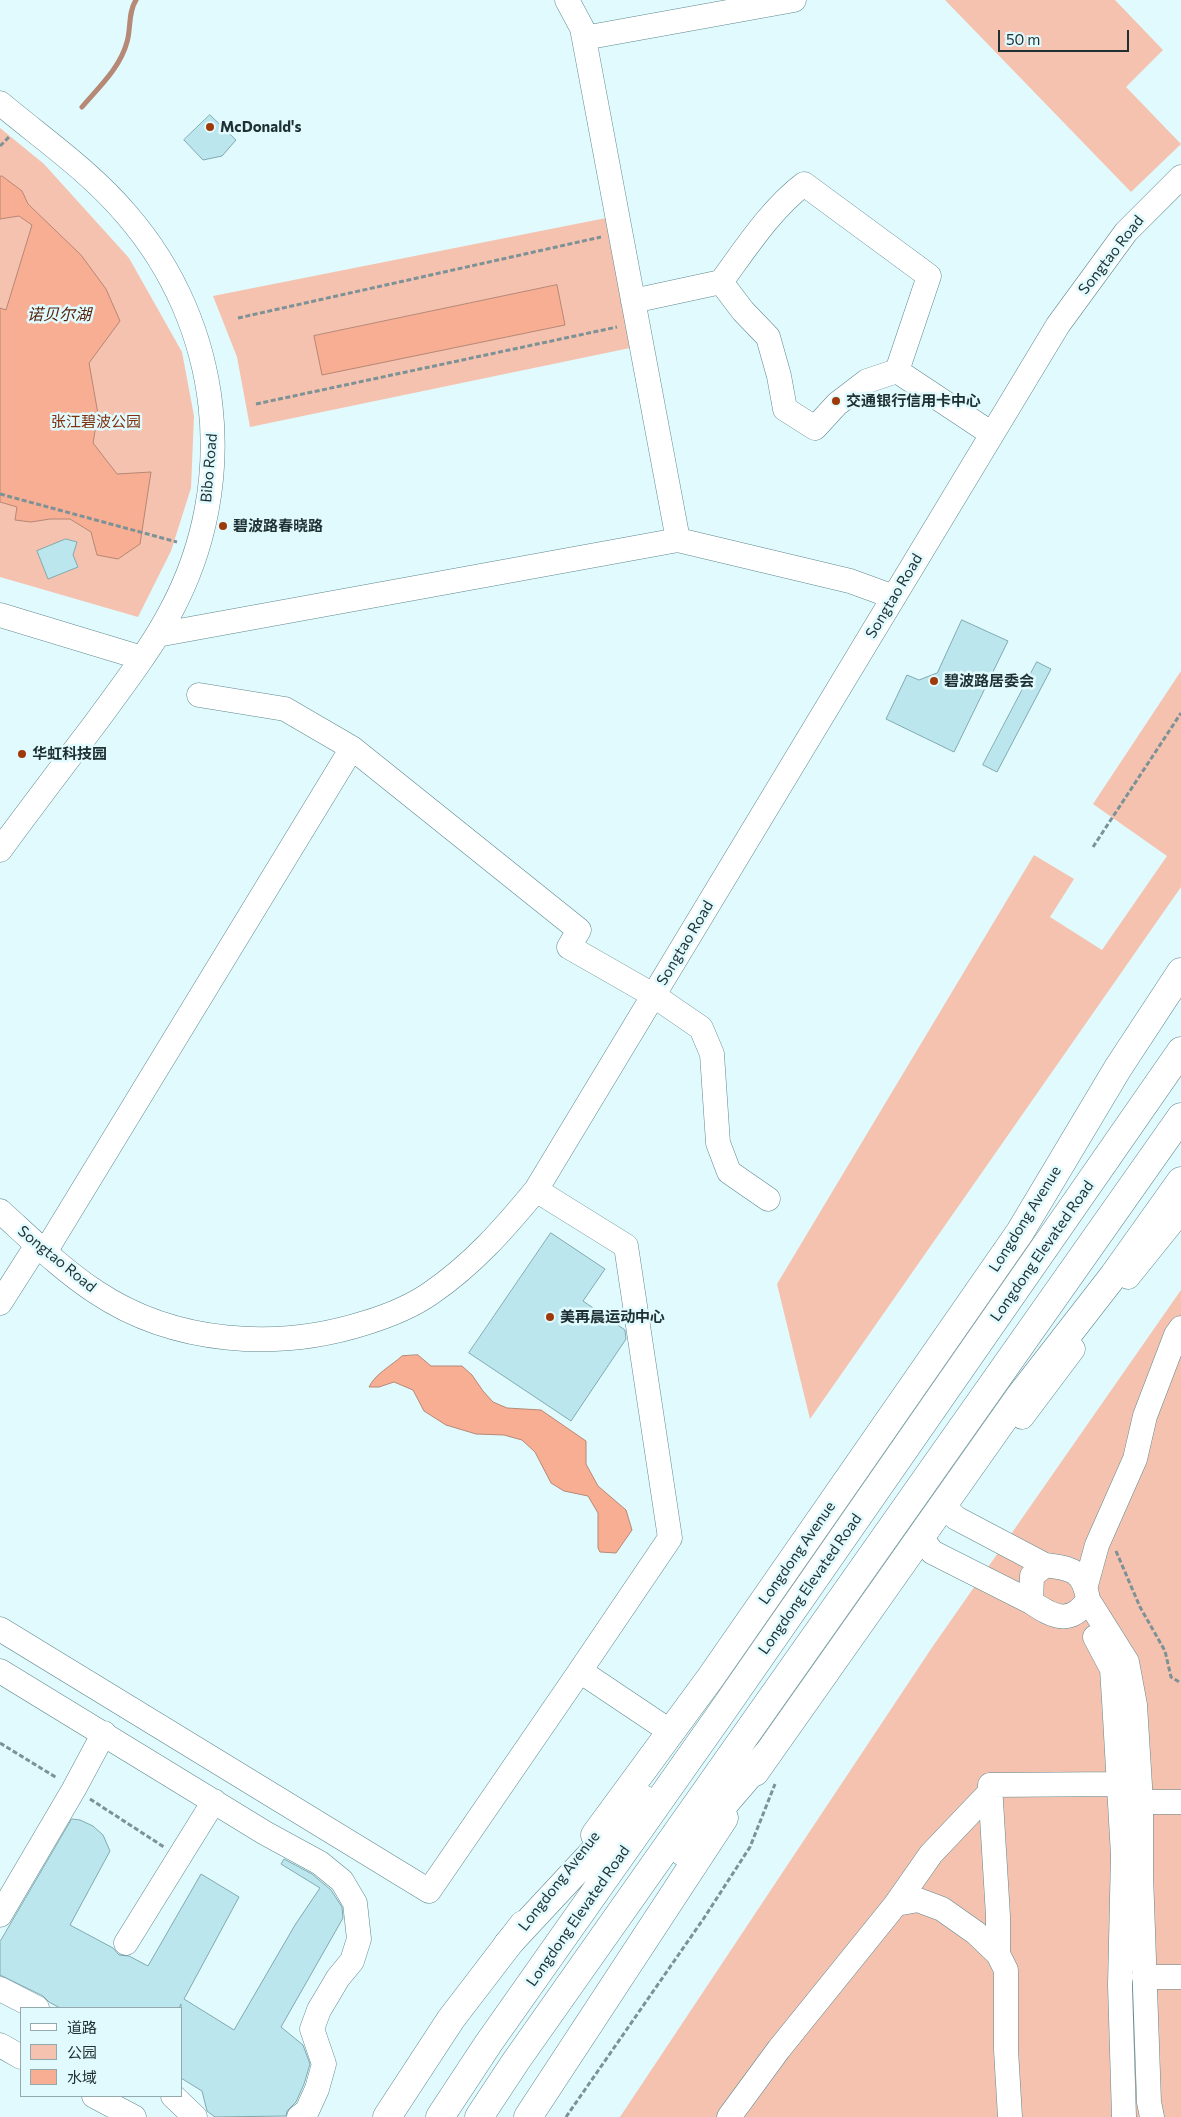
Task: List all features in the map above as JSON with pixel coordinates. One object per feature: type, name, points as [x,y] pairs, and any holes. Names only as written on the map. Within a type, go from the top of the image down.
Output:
[{"type":"main road","name":"Longdong Avenue","points":[[387,2117],[451,2019],[619,1804],[671,1732],[1020,1232],[1118,1068],[1181,972]]},
{"type":"main road","name":"Longdong Elevated Road","points":[[440,2117],[524,1992],[717,1719],[1181,1051]]},
{"type":"main road","points":[[479,2117],[574,1978],[1181,1117]]},
{"type":"main road","points":[[574,1978],[768,1753],[799,1712],[1020,1396],[1114,1275],[1181,1181]]},
{"type":"main road","points":[[1114,1275],[1181,1201]]},
{"type":"main road","points":[[508,1944],[717,1719]]},
{"type":"main road","points":[[528,2117],[768,1753]]},
{"type":"street","points":[[567,0],[582,28],[678,540]]},
{"type":"street","points":[[584,38],[794,0]]},
{"type":"street","name":"Bibo Road","points":[[0,103],[96,184],[126,214],[157,253],[176,287],[192,323],[203,357],[212,422],[209,488],[197,548],[182,587],[157,635],[142,658],[0,850]]},
{"type":"street","name":"Songtao Road","points":[[0,1211],[41,1248],[97,1293],[128,1310],[162,1324],[203,1334],[248,1340],[292,1339],[338,1332],[387,1316],[429,1295],[468,1266],[503,1230],[536,1190],[1058,325],[1105,258],[1126,232],[1181,178]]},
{"type":"street","points":[[636,312],[721,282],[744,250],[788,196],[804,184],[929,276],[897,371]]},
{"type":"street","points":[[721,282],[743,311],[768,337],[779,376],[785,409],[815,428],[837,404],[867,381],[897,371]]},
{"type":"street","points":[[897,371],[992,434]]},
{"type":"street","points":[[157,635],[678,540],[850,581],[894,597]]},
{"type":"street","points":[[0,615],[142,658]]},
{"type":"street","points":[[199,695],[285,710],[352,748],[579,930],[569,947],[653,995],[701,1028],[712,1054],[718,1143],[729,1172],[768,1199]]},
{"type":"street","points":[[0,1303],[41,1248],[352,748]]},
{"type":"street","points":[[0,1629],[428,1891],[670,1538],[626,1246],[536,1190]]},
{"type":"street","points":[[1022,1418],[1142,1258],[1181,1211]]},
{"type":"street","points":[[921,1537],[932,1552],[1031,1602],[1050,1615],[1064,1617],[1084,1599],[1100,1539],[1135,1459],[1145,1416],[1176,1335],[1181,1328]]},
{"type":"street","points":[[944,1506],[956,1518],[1056,1566],[1074,1570],[1112,1669],[1123,1855],[1120,1985],[1124,2117]]},
{"type":"street","points":[[1031,1602],[1032,1576],[1056,1566],[1100,1539]]},
{"type":"street","points":[[1084,1599],[1127,1662],[1135,1705],[1141,1802],[1144,1977],[1149,2102],[1152,2117]]},
{"type":"street","points":[[0,1671],[265,1833],[320,1863],[342,1881],[355,1903],[359,1939],[352,1961],[338,1978],[319,2010],[312,2029],[324,2064],[317,2089],[307,2111],[299,2117]]},
{"type":"street","points":[[580,1671],[671,1732]]},
{"type":"street","points":[[0,1915],[74,1789],[104,1733]]},
{"type":"street","points":[[998,1954],[990,1785],[1119,1784]]},
{"type":"street","points":[[729,2117],[778,2049],[896,1904],[931,1854],[991,1792]]},
{"type":"street","points":[[126,1943],[214,1801]]},
{"type":"street","points":[[1141,1802],[1181,1802]]},
{"type":"street","points":[[896,1904],[918,1900],[942,1909],[976,1934],[998,1954],[1006,1970],[1006,2050],[1010,2117]]},
{"type":"street","points":[[1144,1977],[1181,1977]]},
{"type":"street","points":[[0,1989],[36,2007]]},
{"type":"street","points":[[0,2045],[20,2056]]},
{"type":"street","points":[[96,2097],[134,2117]]},
{"type":"street","points":[[175,2097],[195,2117]]},
{"type":"path","points":[[238,318],[621,233]]},
{"type":"path","points":[[256,404],[636,312]]},
{"type":"path","points":[[0,494],[149,533],[197,548]]},
{"type":"path","points":[[1093,847],[1181,713]]},
{"type":"path","points":[[1100,1539],[1112,1539],[1140,1607],[1165,1651],[1171,1676],[1181,1683]]},
{"type":"path","points":[[566,2117],[704,1918],[750,1847],[775,1782]]},
{"type":"green space","points":[[945,0],[1115,0],[1163,50],[1126,87],[1181,144],[1131,192]]},
{"type":"green space","name":"张江碧波公园","points":[[0,128],[44,164],[129,258],[182,352],[194,416],[191,488],[171,551],[138,617],[0,577]]},
{"type":"green space","points":[[606,218],[630,348],[250,427],[237,357],[213,296]]},
{"type":"green space","points":[[1181,671],[1181,887],[810,1419],[777,1284],[1034,855],[1074,879],[1050,917],[1102,950],[1167,856],[1093,804]]},
{"type":"green space","points":[[1181,1290],[1181,2117],[620,2117],[931,1649]]},
{"type":"water","name":"诺贝尔湖","points":[[2,176],[22,191],[28,204],[81,255],[106,289],[120,321],[89,363],[98,414],[93,443],[117,474],[151,472],[140,544],[118,559],[97,555],[91,532],[70,519],[50,519],[31,522],[15,520],[17,507],[0,502],[0,308],[6,310],[32,225],[19,216],[0,219],[0,177]]},
{"type":"water","points":[[557,285],[565,325],[322,375],[314,336]]},
{"type":"water","points":[[418,1355],[431,1366],[462,1366],[472,1375],[493,1402],[507,1408],[541,1410],[586,1441],[586,1464],[598,1486],[626,1510],[632,1530],[616,1553],[600,1552],[598,1548],[598,1513],[588,1496],[564,1491],[551,1483],[535,1452],[522,1440],[504,1435],[476,1434],[446,1425],[424,1411],[413,1390],[394,1382],[379,1387],[369,1387],[379,1374],[402,1356]]},
{"type":"building","name":"McDonald's","points":[[210,115],[236,140],[222,156],[203,160],[184,140]]},
{"type":"building","points":[[66,539],[77,542],[73,555],[78,567],[48,579],[37,551]]},
{"type":"building","points":[[962,620],[1008,641],[954,752],[886,719],[907,675],[919,680],[937,673]]},
{"type":"building","points":[[1037,662],[1051,669],[997,772],[983,765]]},
{"type":"building","name":"美再晨运动中心","points":[[551,1233],[605,1269],[583,1301],[625,1330],[626,1339],[571,1421],[469,1353]]},
{"type":"building","points":[[72,1819],[80,1820],[93,1826],[103,1835],[110,1851],[70,1925],[113,1948],[119,1955],[129,1956],[148,1966],[201,1874],[239,1897],[184,1999],[234,2030],[295,1925],[320,1888],[281,1864],[284,1859],[312,1874],[331,1890],[342,1907],[343,1918],[281,2027],[303,2045],[310,2064],[296,2102],[287,2111],[286,2116],[215,2117],[207,2111],[202,2091],[182,2079],[181,2004],[180,2007],[58,2007],[43,1996],[0,1975],[0,1942]]},
{"type":"waterway","points":[[82,107],[108,77],[124,51],[133,5],[136,0]]},
{"type":"place","name":"McDonald's","points":[[210,127]]},
{"type":"place","name":"交通银行信用卡中心","points":[[836,401]]},
{"type":"place","name":"碧波路春晓路","points":[[223,526]]},
{"type":"place","name":"碧波路居委会","points":[[934,681]]},
{"type":"place","name":"华虹科技园","points":[[22,754]]},
{"type":"place","name":"美再晨运动中心","points":[[550,1317]]}]
